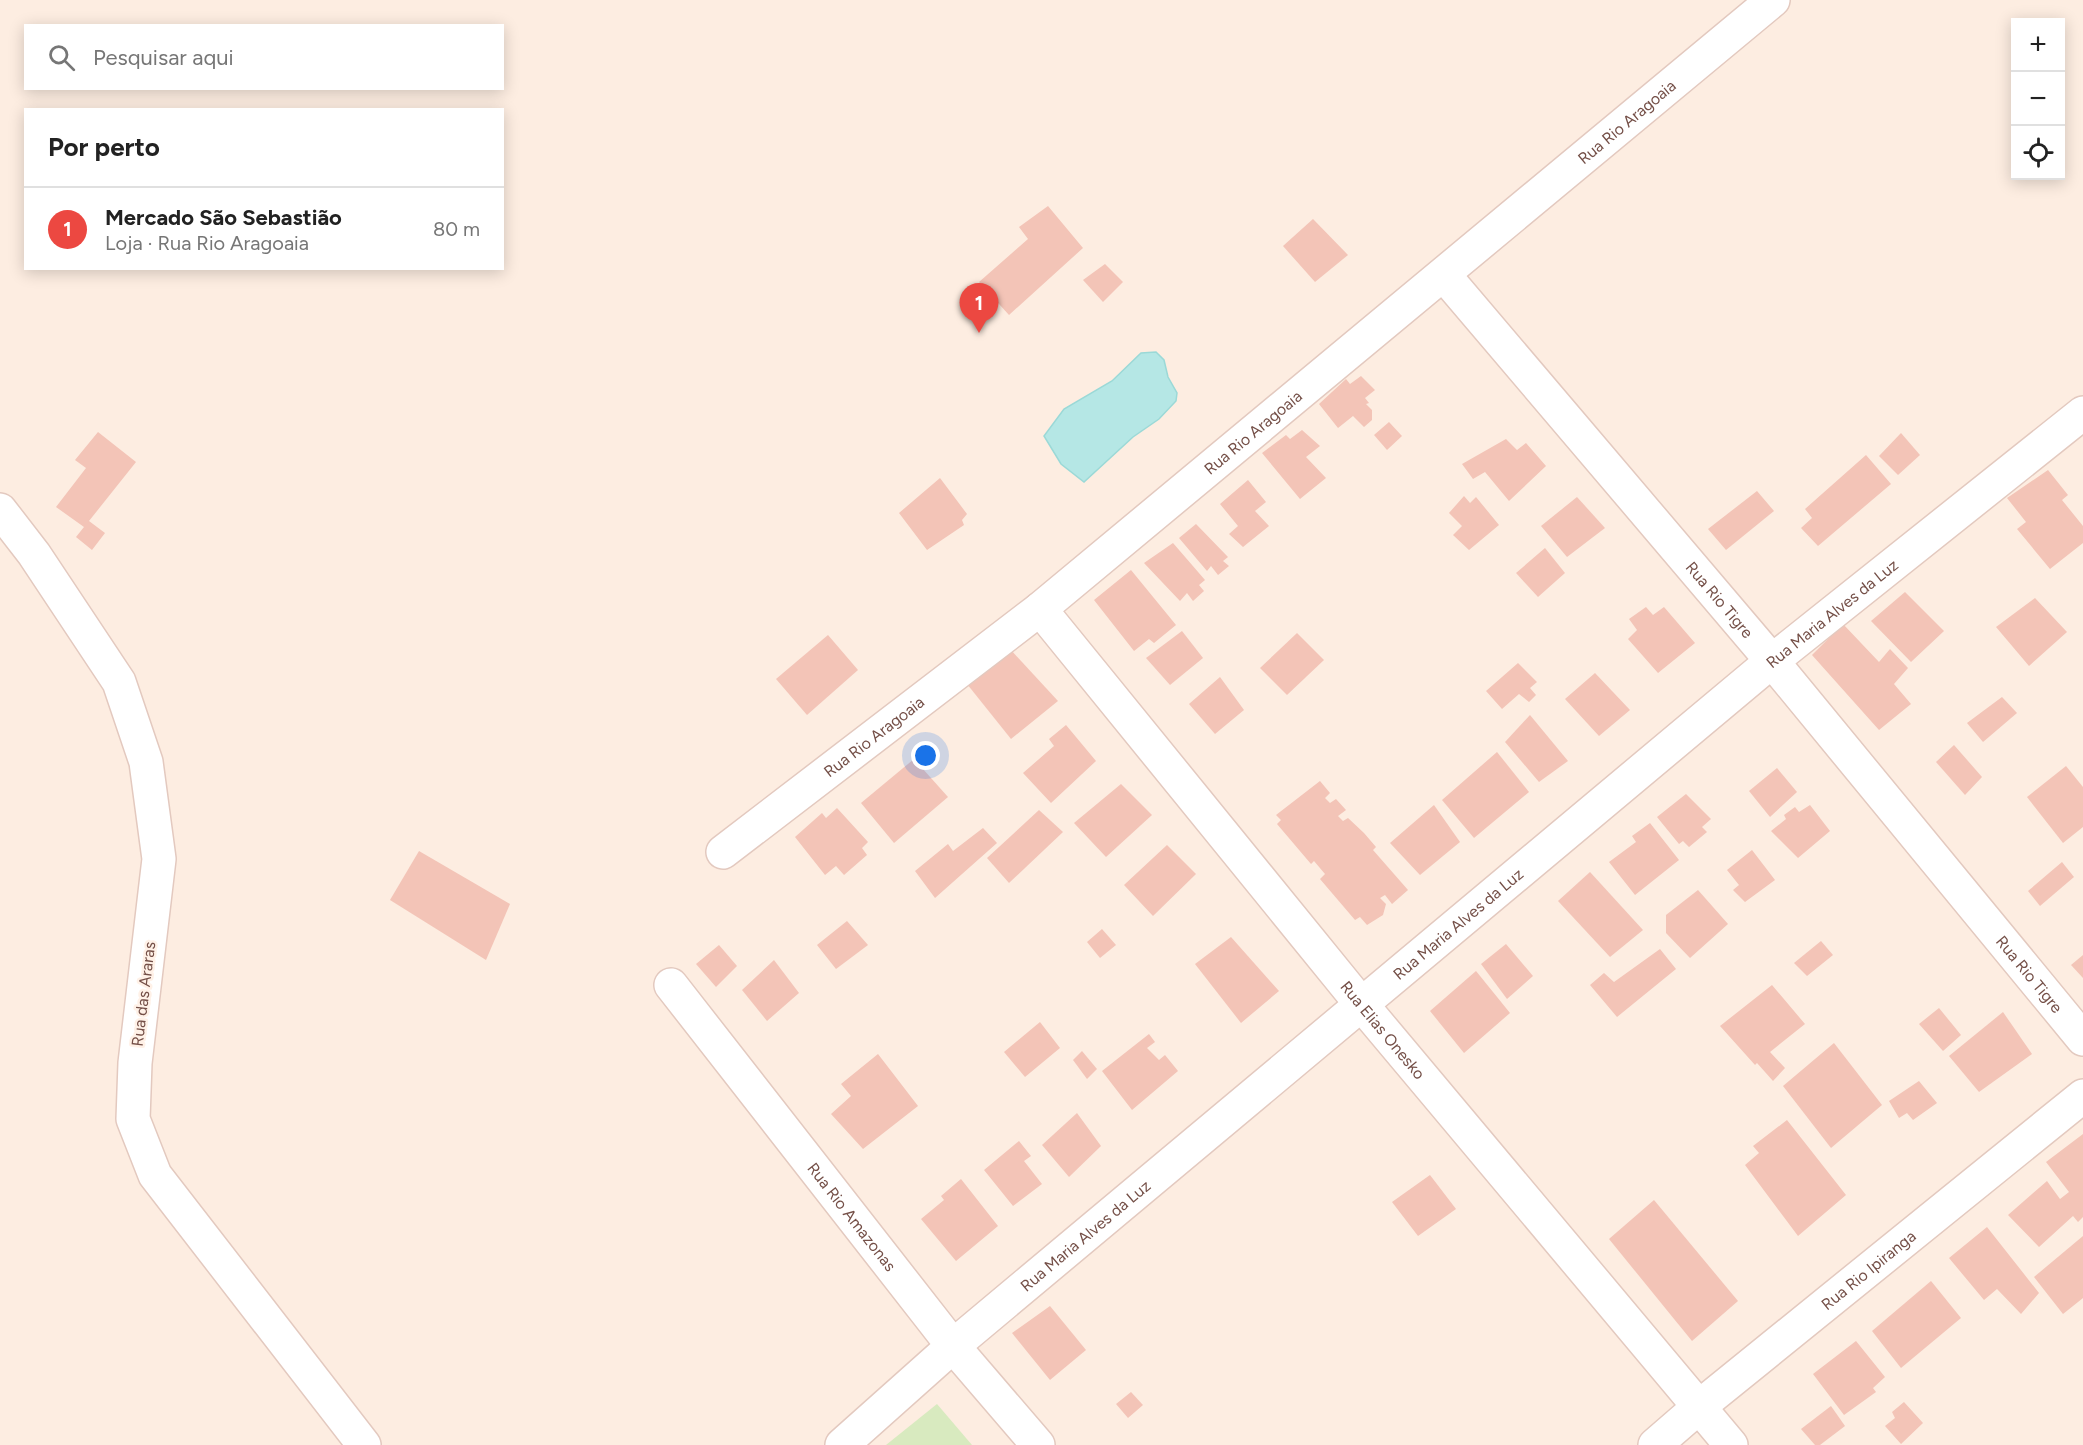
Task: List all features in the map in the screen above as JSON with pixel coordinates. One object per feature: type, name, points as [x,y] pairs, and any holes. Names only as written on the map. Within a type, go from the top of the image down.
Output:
[{"type":"street","name":"Rua Rio Aragoaia","points":[[723,852],[1040,609],[1773,0]]},
{"type":"street","name":"Rua Rio Tigre","points":[[1444,275],[1772,661],[2083,1039]]},
{"type":"street","name":"Rua Maria Alves da Luz","points":[[842,1445],[953,1346],[1772,661],[2083,413]]},
{"type":"street","name":"Rua das Araras","points":[[0,510],[34,554],[118,682],[146,762],[159,859],[135,1063],[133,1119],[155,1175],[364,1445]]},
{"type":"street","name":"Rua Elias Onesko","points":[[1040,609],[1362,1005],[1731,1445]]},
{"type":"street","name":"Rua Rio Amazonas","points":[[671,985],[953,1346],[1038,1445]]},
{"type":"street","name":"Rua Rio Ipiranga","points":[[1655,1445],[2083,1096]]},
{"type":"green space","points":[[937,1404],[972,1445],[886,1445]]},
{"type":"water","points":[[1156,352],[1164,360],[1168,377],[1177,393],[1176,401],[1159,419],[1133,437],[1084,482],[1061,464],[1044,436],[1064,409],[1112,381],[1141,353]]},
{"type":"building","points":[[1048,206],[1083,248],[1009,315],[979,282],[1028,239],[1019,227]]},
{"type":"building","points":[[1313,219],[1348,255],[1315,282],[1283,246]]},
{"type":"building","points":[[1105,264],[1123,282],[1103,302],[1083,280]]},
{"type":"building","points":[[1361,376],[1375,390],[1365,398],[1369,403],[1366,404],[1372,410],[1372,420],[1364,427],[1353,416],[1338,428],[1319,404],[1346,379],[1350,384]]},
{"type":"building","points":[[1389,422],[1402,436],[1387,450],[1374,435]]},
{"type":"building","points":[[1302,430],[1320,446],[1306,457],[1326,478],[1300,499],[1262,453],[1286,435],[1290,439]]},
{"type":"building","points":[[98,432],[136,462],[89,521],[105,533],[92,550],[76,537],[84,527],[56,507],[86,468],[75,460]]},
{"type":"building","points":[[1901,433],[1920,455],[1898,475],[1879,456]]},
{"type":"building","points":[[1506,439],[1517,450],[1526,443],[1546,466],[1509,501],[1485,472],[1473,479],[1462,464]]},
{"type":"building","points":[[1866,455],[1891,484],[1818,546],[1801,528],[1812,518],[1805,509]]},
{"type":"building","points":[[2048,470],[2068,495],[2062,500],[2083,526],[2083,543],[2050,569],[2017,529],[2026,522],[2007,498]]},
{"type":"building","points":[[940,478],[967,514],[962,520],[964,525],[927,550],[899,513]]},
{"type":"building","points":[[1248,480],[1266,502],[1255,511],[1269,526],[1243,547],[1229,534],[1238,526],[1220,504]]},
{"type":"building","points":[[1757,491],[1774,511],[1726,550],[1708,529]]},
{"type":"building","points":[[1464,496],[1470,503],[1476,497],[1499,525],[1469,550],[1453,535],[1462,526],[1449,513]]},
{"type":"building","points":[[1577,497],[1605,528],[1567,557],[1541,526]]},
{"type":"building","points":[[1196,524],[1228,557],[1223,561],[1229,566],[1218,575],[1211,566],[1207,571],[1179,538]]},
{"type":"building","points":[[1173,543],[1205,580],[1199,585],[1204,591],[1193,601],[1187,593],[1180,601],[1144,563]]},
{"type":"building","points":[[1545,548],[1565,573],[1538,597],[1516,573]]},
{"type":"building","points":[[1131,570],[1176,625],[1154,643],[1149,639],[1134,651],[1094,600]]},
{"type":"building","points":[[1905,592],[1944,631],[1911,662],[1871,621]]},
{"type":"building","points":[[2035,598],[2067,632],[2029,666],[1996,627]]},
{"type":"building","points":[[1646,607],[1653,615],[1664,607],[1695,643],[1658,673],[1628,639],[1637,630],[1629,619]]},
{"type":"building","points":[[1843,624],[1879,662],[1890,649],[1908,668],[1894,684],[1911,704],[1879,730],[1812,655]]},
{"type":"building","points":[[1182,631],[1203,658],[1170,685],[1146,658]]},
{"type":"building","points":[[1297,633],[1324,660],[1287,695],[1260,668]]},
{"type":"building","points":[[828,635],[858,670],[807,715],[776,679]]},
{"type":"building","points":[[1010,649],[1058,701],[1011,739],[967,684]]},
{"type":"building","points":[[1518,663],[1537,682],[1530,688],[1536,695],[1529,702],[1519,694],[1502,709],[1486,691]]},
{"type":"building","points":[[1595,673],[1630,710],[1599,736],[1565,699]]},
{"type":"building","points":[[1220,677],[1244,710],[1215,734],[1189,704]]},
{"type":"building","points":[[2002,697],[2017,713],[1983,742],[1967,723]]},
{"type":"building","points":[[1530,715],[1568,761],[1539,782],[1505,742]]},
{"type":"building","points":[[1066,725],[1096,761],[1051,803],[1023,773],[1054,746],[1049,739]]},
{"type":"building","points":[[1954,745],[1982,777],[1965,795],[1936,762]]},
{"type":"building","points":[[1497,752],[1529,792],[1474,838],[1442,800]]},
{"type":"building","points":[[914,759],[948,797],[894,843],[861,803]]},
{"type":"building","points":[[2066,766],[2083,787],[2083,827],[2063,843],[2027,797]]},
{"type":"building","points":[[1777,768],[1797,792],[1770,817],[1749,791]]},
{"type":"building","points":[[1320,781],[1330,793],[1325,798],[1330,803],[1336,799],[1346,810],[1338,816],[1343,821],[1348,818],[1364,833],[1376,847],[1373,850],[1408,890],[1392,904],[1385,895],[1380,898],[1386,904],[1383,915],[1367,925],[1360,917],[1355,920],[1320,879],[1325,874],[1314,861],[1311,864],[1277,824],[1281,820],[1276,815]]},
{"type":"building","points":[[1121,784],[1152,815],[1106,857],[1074,823]]},
{"type":"building","points":[[1686,794],[1711,819],[1702,827],[1707,832],[1689,847],[1683,841],[1679,844],[1657,817]]},
{"type":"building","points":[[1434,805],[1460,842],[1420,875],[1390,843]]},
{"type":"building","points":[[1810,805],[1830,831],[1798,858],[1771,831],[1786,819],[1784,815],[1795,807],[1799,812]]},
{"type":"building","points":[[837,808],[868,842],[862,848],[867,855],[844,875],[836,866],[825,875],[795,837],[822,813],[826,818]]},
{"type":"building","points":[[1039,810],[1063,832],[1009,883],[987,858]]},
{"type":"building","points":[[1650,823],[1679,860],[1635,895],[1609,862],[1636,842],[1632,836]]},
{"type":"building","points":[[983,828],[997,843],[935,898],[915,871],[948,844],[953,851]]},
{"type":"building","points":[[1167,845],[1196,874],[1153,916],[1124,885]]},
{"type":"building","points":[[1752,850],[1775,880],[1745,902],[1733,890],[1739,885],[1727,870]]},
{"type":"building","points":[[419,851],[510,904],[486,960],[390,900]]},
{"type":"building","points":[[2062,862],[2074,877],[2040,906],[2028,891]]},
{"type":"building","points":[[1590,872],[1643,930],[1610,957],[1558,901]]},
{"type":"building","points":[[1698,890],[1728,924],[1690,958],[1666,933],[1666,915]]},
{"type":"building","points":[[847,921],[868,945],[836,969],[817,945]]},
{"type":"building","points":[[1102,929],[1116,945],[1100,958],[1087,942]]},
{"type":"building","points":[[1231,937],[1279,991],[1241,1023],[1195,964]]},
{"type":"building","points":[[1821,941],[1833,955],[1807,976],[1794,963]]},
{"type":"building","points":[[1506,944],[1533,976],[1507,999],[1481,964]]},
{"type":"building","points":[[719,945],[737,966],[716,987],[696,964]]},
{"type":"building","points":[[1660,949],[1676,969],[1617,1017],[1590,985],[1604,973],[1614,982]]},
{"type":"building","points":[[2083,955],[2083,978],[2071,965]]},
{"type":"building","points":[[774,960],[799,993],[767,1021],[742,990]]},
{"type":"building","points":[[1476,971],[1510,1013],[1464,1053],[1430,1011]]},
{"type":"building","points":[[1772,985],[1805,1024],[1770,1052],[1785,1068],[1773,1081],[1757,1063],[1755,1065],[1720,1026]]},
{"type":"building","points":[[1939,1008],[1961,1035],[1943,1051],[1919,1024]]},
{"type":"building","points":[[2003,1012],[2032,1054],[1979,1092],[1949,1056]]},
{"type":"building","points":[[1040,1022],[1060,1048],[1025,1077],[1004,1052]]},
{"type":"building","points":[[1149,1034],[1155,1042],[1147,1048],[1159,1060],[1165,1055],[1178,1071],[1132,1110],[1102,1071]]},
{"type":"building","points":[[1834,1043],[1882,1105],[1831,1148],[1783,1086]]},
{"type":"building","points":[[1082,1051],[1097,1069],[1087,1079],[1073,1060]]},
{"type":"building","points":[[878,1054],[918,1106],[863,1149],[831,1114],[851,1096],[841,1084]]},
{"type":"building","points":[[1919,1081],[1937,1103],[1913,1120],[1907,1113],[1899,1118],[1889,1101]]},
{"type":"building","points":[[1077,1113],[1101,1146],[1069,1177],[1042,1145]]},
{"type":"building","points":[[1787,1120],[1846,1195],[1798,1236],[1745,1165],[1759,1153],[1753,1146]]},
{"type":"building","points":[[2083,1134],[2083,1217],[2078,1222],[2073,1216],[2039,1247],[2008,1215],[2047,1181],[2060,1199],[2069,1192],[2046,1162]]},
{"type":"building","points":[[1019,1141],[1031,1156],[1024,1161],[1042,1184],[1013,1206],[984,1170]]},
{"type":"building","points":[[1430,1175],[1456,1209],[1418,1236],[1392,1202]]},
{"type":"building","points":[[961,1179],[998,1226],[956,1261],[921,1219],[944,1200],[941,1196]]},
{"type":"building","points":[[1654,1200],[1738,1301],[1692,1341],[1609,1239]]},
{"type":"building","points":[[1987,1227],[2039,1293],[2021,1314],[1997,1289],[1984,1300],[1949,1258]]},
{"type":"building","points":[[2083,1236],[2083,1298],[2063,1314],[2034,1277]]},
{"type":"building","points":[[1931,1281],[1961,1318],[1901,1368],[1872,1331]]},
{"type":"building","points":[[1050,1306],[1086,1350],[1050,1380],[1012,1333]]},
{"type":"building","points":[[1856,1341],[1885,1377],[1873,1388],[1876,1392],[1844,1415],[1813,1374]]},
{"type":"building","points":[[1131,1392],[1143,1405],[1128,1418],[1116,1404]]},
{"type":"building","points":[[1904,1402],[1923,1423],[1901,1444],[1885,1426],[1895,1418],[1892,1412]]},
{"type":"building","points":[[1831,1406],[1845,1426],[1820,1445],[1815,1445],[1801,1429]]},
{"type":"place","name":"Mercado São Sebastião","points":[[979,333]]}]
